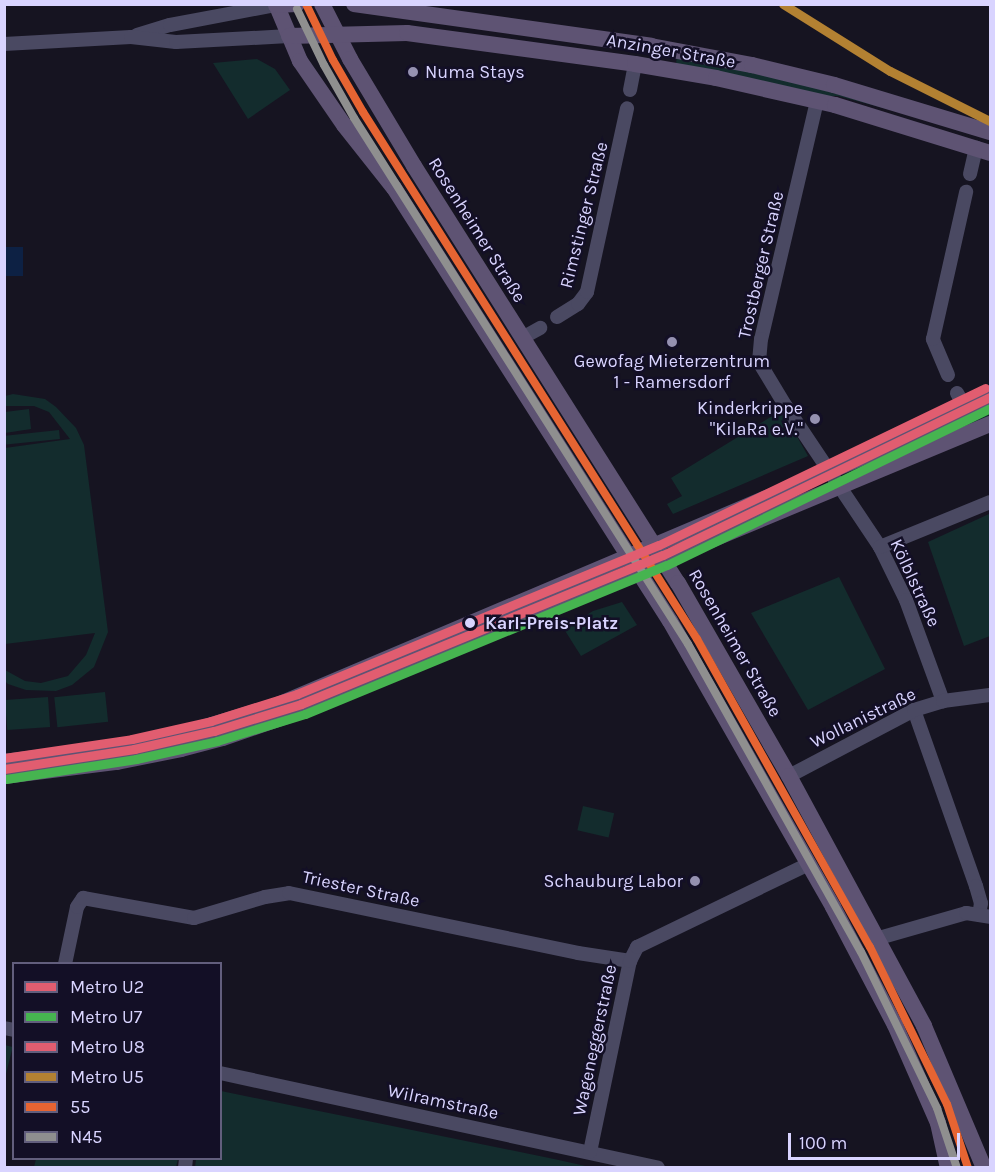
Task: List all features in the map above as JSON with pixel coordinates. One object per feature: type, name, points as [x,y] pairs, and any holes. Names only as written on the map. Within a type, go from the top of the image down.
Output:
[{"type":"main road","points":[[297,4],[276,5],[305,69],[344,125],[394,188],[670,621],[809,864],[895,1024],[938,1123],[949,1164]]},
{"type":"main road","name":"Rosenheimer Straße","points":[[322,4],[414,166],[664,561],[789,776],[879,938],[924,1026],[984,1167]]},
{"type":"main road","name":"Anzinger Straße","points":[[354,4],[651,46],[752,65],[834,85],[990,132]]},
{"type":"main road","name":"Anzinger Straße","points":[[289,36],[407,33],[635,64],[716,78],[817,101],[909,126],[983,150]]},
{"type":"main road","points":[[4,762],[116,748],[220,725],[285,702],[654,546],[824,464],[967,411],[990,399]]},
{"type":"main road","points":[[4,776],[117,762],[223,738],[295,713],[990,424]]},
{"type":"street","points":[[215,16],[231,4]]},
{"type":"street","points":[[131,37],[215,16],[276,5]]},
{"type":"street","points":[[4,44],[131,37],[176,42],[289,36]]},
{"type":"street","points":[[630,90],[635,64]]},
{"type":"street","name":"Trostberger Straße","points":[[817,101],[761,339],[759,357],[768,378],[839,488]]},
{"type":"street","name":"Rimstinger Straße","points":[[557,317],[578,304],[587,292],[627,108]]},
{"type":"street","points":[[970,174],[983,150]]},
{"type":"street","points":[[948,375],[933,339],[966,192]]},
{"type":"street","points":[[522,338],[540,328]]},
{"type":"street","points":[[957,393],[967,411]]},
{"type":"street","name":"Kölblstraße","points":[[839,488],[880,547],[906,600],[942,701]]},
{"type":"street","points":[[880,547],[990,502]]},
{"type":"street","name":"Wollanistraße","points":[[789,776],[914,710],[942,701],[990,695]]},
{"type":"street","points":[[879,938],[966,913],[985,916],[914,710]]},
{"type":"street","name":"Wageneggerstraße","points":[[590,1152],[630,961],[637,947],[809,864]]},
{"type":"street","points":[[976,885],[990,885]]},
{"type":"street","name":"Triester Straße","points":[[65,962],[76,907],[83,898],[96,898],[194,918],[265,897],[290,893],[578,953],[630,961]]},
{"type":"street","name":"Wilramstraße","points":[[222,1073],[658,1167]]},
{"type":"green space","points":[[677,56],[782,78],[902,113],[838,96],[823,96],[676,64]]},
{"type":"green space","points":[[257,59],[275,69],[290,90],[248,119],[213,63]]},
{"type":"green space","points":[[13,394],[45,399],[76,428],[84,445],[108,632],[94,667],[72,685],[56,691],[26,690],[8,684],[5,681],[5,670],[25,681],[41,683],[68,676],[86,655],[95,633],[5,644],[5,448],[70,439],[49,412],[34,406],[5,406],[5,396]]},
{"type":"green space","points":[[990,406],[990,415],[976,423],[854,474],[851,472],[852,467]]},
{"type":"green space","points":[[29,409],[31,429],[5,433],[5,412]]},
{"type":"green space","points":[[782,410],[808,456],[673,514],[667,504],[682,496],[671,478]]},
{"type":"green space","points":[[59,430],[60,439],[6,445],[5,436]]},
{"type":"green space","points":[[989,514],[990,636],[964,646],[928,542]]},
{"type":"green space","points":[[839,577],[885,669],[808,710],[751,613]]},
{"type":"green space","points":[[622,602],[637,625],[581,656],[564,629],[593,611]]},
{"type":"green space","points":[[105,692],[108,722],[57,727],[54,697]]},
{"type":"green space","points":[[48,697],[50,727],[7,730],[5,700]]},
{"type":"green space","points":[[583,806],[614,813],[609,838],[577,830]]},
{"type":"green space","points":[[5,1045],[12,1047],[12,1050],[4,1082],[4,1049]]},
{"type":"green space","points":[[222,1091],[590,1167],[195,1167],[196,1160],[222,1160]]},
{"type":"green space","points":[[36,1160],[178,1160],[176,1167],[34,1167]]},
{"type":"water","points":[[5,247],[23,247],[23,276],[5,276]]},
{"type":"metro line","name":"U5","points":[[783,4],[890,71],[990,121]]},
{"type":"metro line","name":"U8","points":[[4,758],[132,739],[211,721],[297,694],[659,545],[985,388]]},
{"type":"metro line","name":"U2","points":[[4,769],[134,749],[214,731],[301,704],[663,555],[990,397]]},
{"type":"metro line","name":"U7","points":[[6,779],[136,759],[217,741],[305,714],[667,565],[990,408]]},
{"type":"transit line","name":"55","points":[[306,4],[333,60],[363,112],[697,639],[870,947],[947,1104],[968,1168]]},
{"type":"transit line","name":"N45","points":[[297,9],[324,65],[354,118],[688,644],[861,952],[937,1108],[957,1168]]},
{"type":"place","name":"Numa Stays","points":[[413,72]]},
{"type":"place","name":"Gewofag Mieterzentrum 1 - Ramersdorf","points":[[672,342]]},
{"type":"place","name":"Kinderkrippe \"KilaRa e.V.\"","points":[[815,419]]},
{"type":"place","name":"Karl-Preis-Platz","points":[[470,623]]},
{"type":"place","name":"Schauburg Labor","points":[[695,881]]}]
